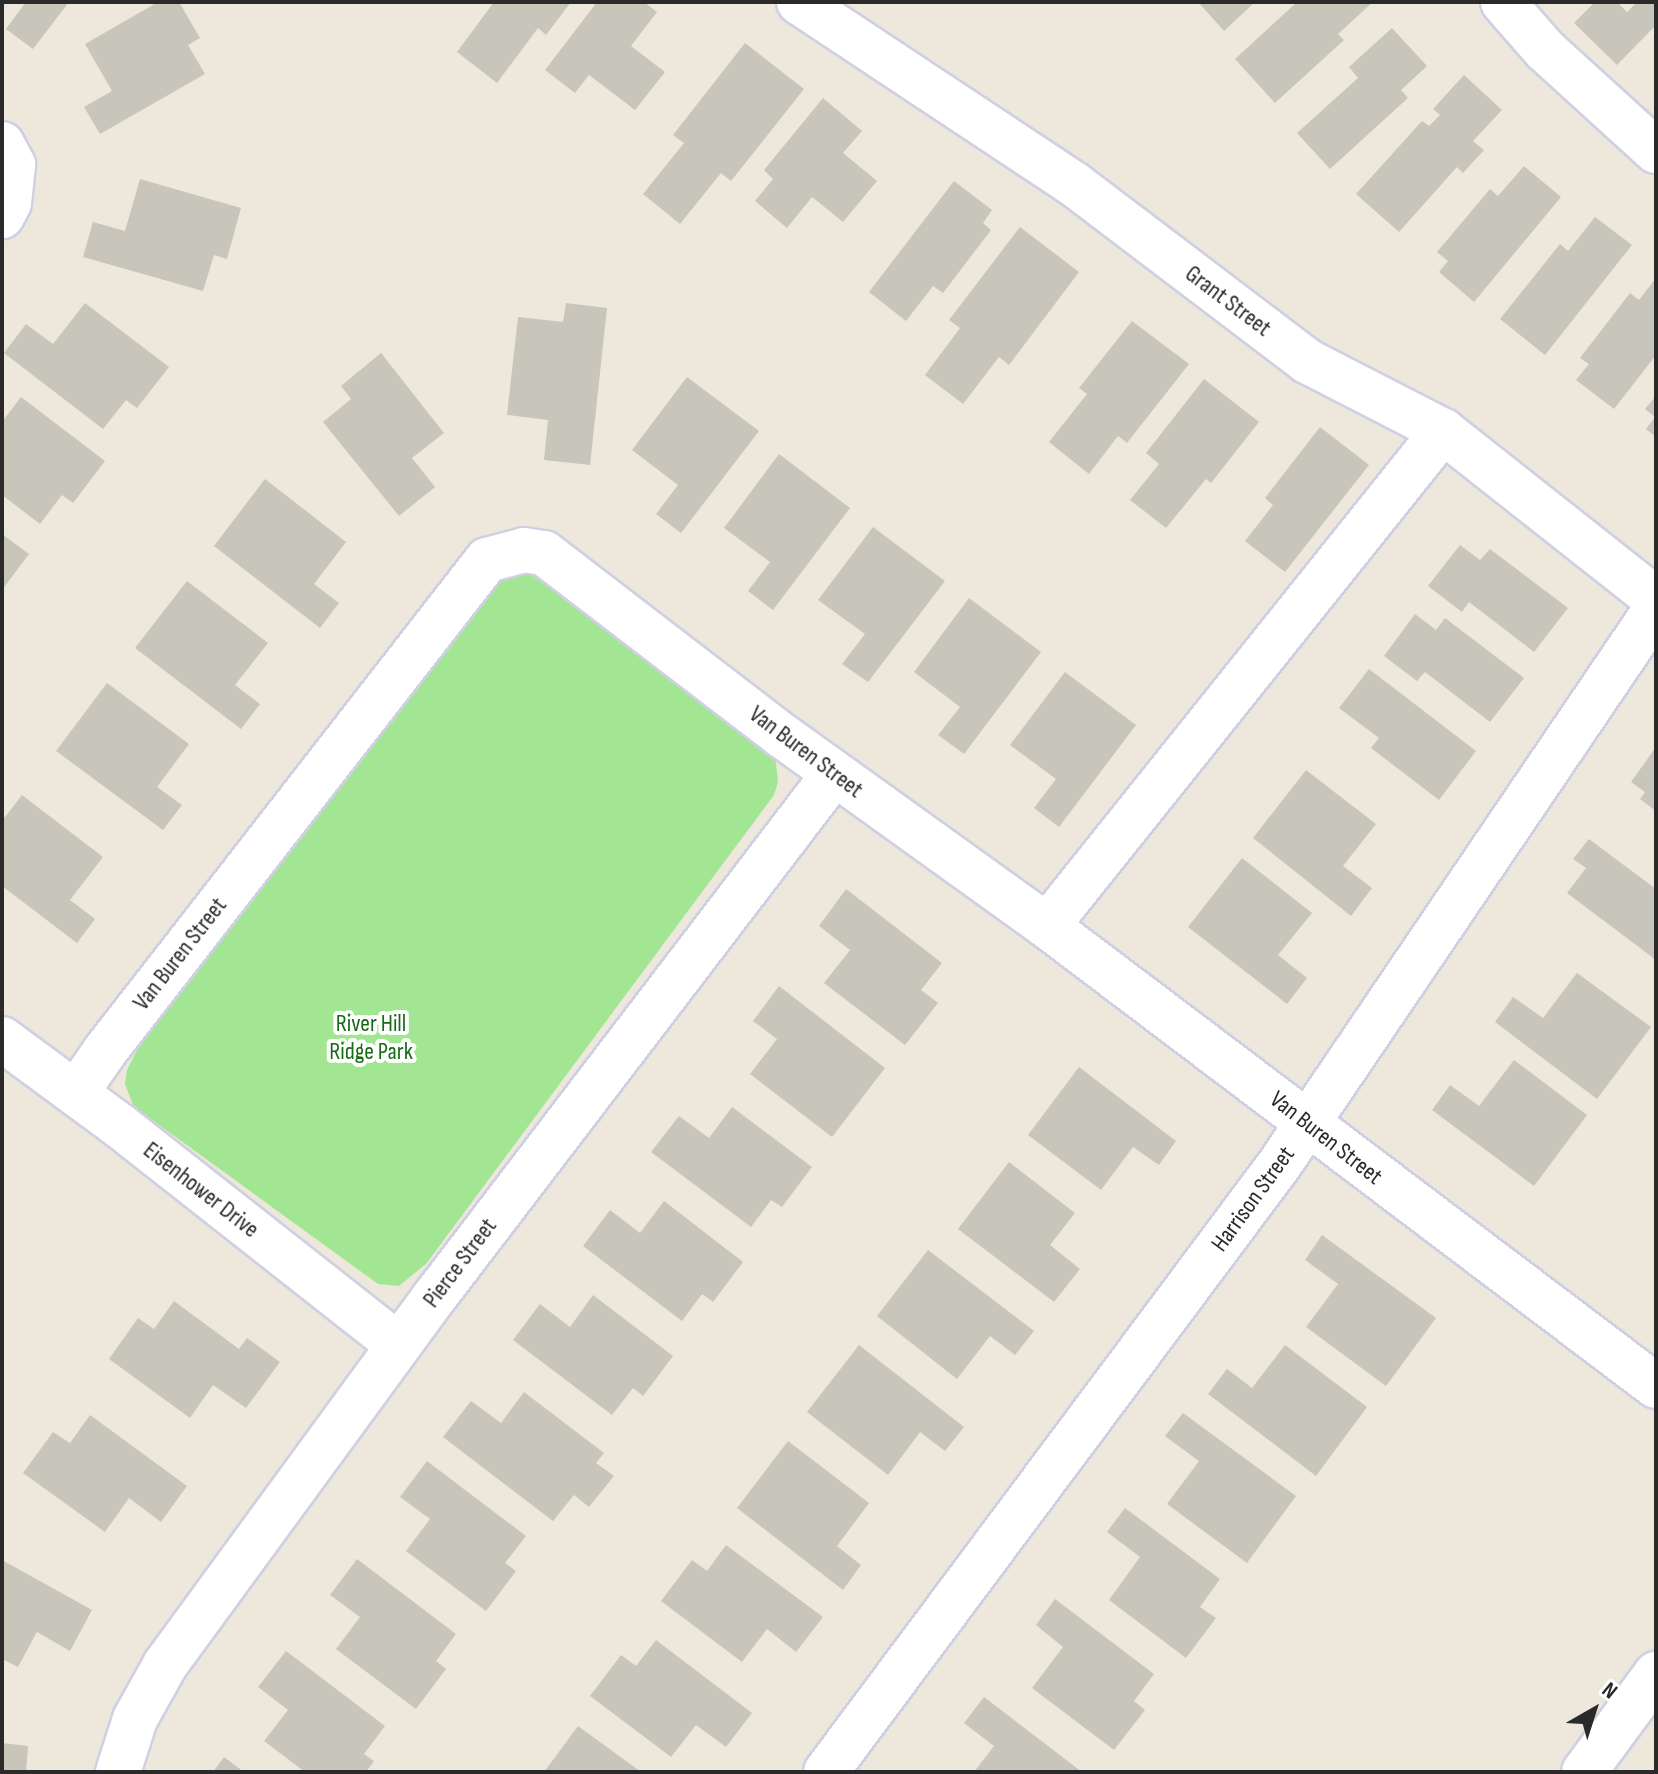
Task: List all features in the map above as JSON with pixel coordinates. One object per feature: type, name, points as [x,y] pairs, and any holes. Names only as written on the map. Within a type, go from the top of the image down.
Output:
[{"type":"street","name":"Grant Street","points":[[799,2],[1074,184],[1307,361],[1443,431],[1656,599]]},
{"type":"street","points":[[1503,2],[1545,50],[1656,151]]},
{"type":"street","points":[[2,144],[13,165],[9,203],[2,216]]},
{"type":"street","points":[[1047,926],[1443,431]]},
{"type":"street","name":"Van Buren Street","points":[[76,1093],[487,560],[524,550],[544,553],[834,774],[1047,926],[1656,1386]]},
{"type":"street","name":"Harrison Street","points":[[826,1772],[1307,1123],[1656,609]]},
{"type":"street","name":"Pierce Street","points":[[118,1772],[149,1688],[398,1345],[834,774]]},
{"type":"street","name":"Eisenhower Drive","points":[[2,1039],[76,1093],[398,1345]]},
{"type":"street","points":[[1584,1772],[1656,1674]]},
{"type":"green space","name":"River Hill Ridge Park","points":[[521,571],[535,572],[775,754],[778,782],[774,795],[426,1264],[399,1286],[378,1284],[133,1105],[125,1084],[127,1070],[137,1050],[484,595],[504,577]]},
{"type":"building","points":[[26,2],[69,2],[33,49],[6,29]]},
{"type":"building","points":[[158,2],[179,2],[200,38],[188,45],[205,74],[100,134],[84,107],[112,91],[85,44]]},
{"type":"building","points":[[494,2],[571,2],[546,35],[538,28],[497,83],[457,52]]},
{"type":"building","points":[[597,2],[644,2],[657,12],[631,46],[665,72],[635,110],[589,75],[575,93],[545,70]]},
{"type":"building","points":[[1198,2],[1255,2],[1224,31]]},
{"type":"building","points":[[1297,2],[1373,2],[1338,34],[1344,40],[1275,103],[1235,59]]},
{"type":"building","points":[[1595,2],[1617,2],[1627,12],[1637,2],[1656,2],[1656,25],[1617,65],[1574,23]]},
{"type":"building","points":[[1392,28],[1427,66],[1401,90],[1408,98],[1330,169],[1297,133],[1358,78],[1349,67]]},
{"type":"building","points":[[745,43],[804,89],[731,181],[721,173],[680,224],[643,194],[684,143],[673,135]]},
{"type":"building","points":[[1464,75],[1502,110],[1473,141],[1484,150],[1463,173],[1457,167],[1399,232],[1356,194],[1422,121],[1429,126],[1440,115],[1433,109]]},
{"type":"building","points":[[823,98],[862,131],[843,153],[877,181],[843,222],[812,197],[787,228],[755,201],[773,179],[764,170]]},
{"type":"building","points":[[1524,166],[1561,197],[1474,302],[1439,272],[1448,261],[1437,252],[1490,189],[1498,196]]},
{"type":"building","points":[[140,179],[241,208],[227,259],[214,255],[203,291],[83,257],[93,222],[125,231]]},
{"type":"building","points":[[954,181],[992,210],[983,223],[991,230],[943,293],[933,286],[906,321],[869,292]]},
{"type":"building","points":[[1595,217],[1632,245],[1545,355],[1500,319],[1560,244],[1568,251]]},
{"type":"building","points":[[1020,227],[1079,272],[1009,365],[999,357],[963,404],[925,375],[960,328],[949,320]]},
{"type":"building","points":[[1656,278],[1656,355],[1614,409],[1576,380],[1589,364],[1580,358],[1630,293],[1639,300]]},
{"type":"building","points":[[85,303],[169,367],[137,408],[126,400],[103,429],[4,353],[26,324],[53,344]]},
{"type":"building","points":[[566,303],[607,308],[590,465],[544,460],[548,420],[507,415],[518,317],[563,322]]},
{"type":"building","points":[[1132,321],[1189,364],[1127,443],[1118,436],[1089,474],[1049,442],[1087,394],[1079,388]]},
{"type":"building","points":[[381,353],[444,433],[412,458],[435,487],[399,516],[323,422],[351,399],[341,386]]},
{"type":"building","points":[[687,377],[759,431],[681,533],[656,514],[678,485],[632,450]]},
{"type":"building","points":[[1204,379],[1259,422],[1211,483],[1206,479],[1166,528],[1130,500],[1159,464],[1146,453]]},
{"type":"building","points":[[1656,396],[1656,437],[1646,429],[1655,417],[1645,409]]},
{"type":"building","points":[[21,397],[105,461],[73,503],[62,495],[40,524],[2,495],[2,422]]},
{"type":"building","points":[[1320,427],[1369,465],[1285,572],[1245,541],[1273,505],[1265,498]]},
{"type":"building","points":[[779,454],[850,508],[773,610],[748,591],[770,562],[724,528]]},
{"type":"building","points":[[265,479],[346,542],[314,584],[339,603],[320,628],[214,546]]},
{"type":"building","points":[[873,527],[945,581],[868,682],[842,664],[865,634],[818,600]]},
{"type":"building","points":[[2,534],[29,554],[2,590]]},
{"type":"building","points":[[1460,545],[1480,560],[1490,549],[1568,608],[1534,652],[1469,602],[1462,612],[1428,586]]},
{"type":"building","points":[[187,581],[268,643],[235,685],[260,704],[241,729],[135,648]]},
{"type":"building","points":[[969,598],[1041,652],[964,754],[938,735],[960,707],[914,672]]},
{"type":"building","points":[[1415,614],[1436,630],[1445,618],[1524,678],[1490,722],[1425,672],[1417,681],[1384,656]]},
{"type":"building","points":[[1369,669],[1476,751],[1439,800],[1371,748],[1379,738],[1339,708]]},
{"type":"building","points":[[1065,672],[1136,725],[1059,827],[1034,808],[1056,779],[1010,745]]},
{"type":"building","points":[[107,683],[189,744],[157,787],[182,805],[163,830],[56,751]]},
{"type":"building","points":[[1656,747],[1656,811],[1640,799],[1645,792],[1631,782]]},
{"type":"building","points":[[1306,770],[1376,824],[1343,866],[1372,888],[1351,916],[1253,838]]},
{"type":"building","points":[[22,795],[103,857],[70,900],[95,919],[77,943],[2,886],[2,821]]},
{"type":"building","points":[[1589,839],[1656,889],[1656,960],[1567,893],[1586,868],[1573,859]]},
{"type":"building","points":[[1242,858],[1312,913],[1278,955],[1307,978],[1287,1004],[1188,927]]},
{"type":"building","points":[[846,889],[942,963],[921,990],[938,1003],[905,1045],[824,983],[850,950],[819,926]]},
{"type":"building","points":[[1577,973],[1651,1027],[1597,1099],[1495,1022],[1513,997],[1543,1018]]},
{"type":"building","points":[[779,986],[885,1068],[832,1137],[750,1074],[777,1039],[753,1021]]},
{"type":"building","points":[[1514,1060],[1587,1115],[1534,1186],[1432,1110],[1450,1085],[1479,1106]]},
{"type":"building","points":[[1079,1067],[1176,1141],[1159,1165],[1133,1147],[1101,1190],[1028,1135]]},
{"type":"building","points":[[732,1107],[812,1167],[782,1207],[771,1200],[751,1227],[651,1152],[679,1116],[709,1138]]},
{"type":"building","points":[[1009,1162],[1075,1213],[1050,1245],[1080,1269],[1054,1302],[958,1229]]},
{"type":"building","points":[[664,1201],[743,1262],[713,1302],[702,1294],[682,1321],[583,1246],[610,1210],[640,1233]]},
{"type":"building","points":[[1322,1235],[1436,1318],[1386,1386],[1306,1327],[1338,1284],[1305,1260]]},
{"type":"building","points":[[928,1250],[1034,1331],[1015,1355],[990,1336],[957,1379],[877,1316]]},
{"type":"building","points":[[593,1295],[673,1356],[643,1396],[633,1388],[612,1415],[513,1340],[540,1304],[570,1327]]},
{"type":"building","points":[[174,1301],[239,1349],[247,1338],[280,1362],[246,1408],[213,1385],[190,1418],[109,1359],[138,1318],[154,1329]]},
{"type":"building","points":[[859,1345],[964,1427],[945,1451],[920,1432],[888,1475],[807,1412]]},
{"type":"building","points":[[1285,1345],[1367,1407],[1316,1476],[1208,1394],[1227,1369],[1252,1388]]},
{"type":"building","points":[[524,1392],[604,1453],[596,1463],[614,1476],[589,1507],[574,1495],[553,1521],[443,1437],[471,1401],[501,1423]]},
{"type":"building","points":[[1183,1413],[1296,1496],[1247,1563],[1167,1504],[1199,1461],[1165,1436]]},
{"type":"building","points":[[90,1415],[187,1486],[161,1522],[129,1498],[105,1532],[23,1473],[53,1432],[70,1443]]},
{"type":"building","points":[[788,1441],[869,1503],[837,1546],[861,1565],[843,1590],[737,1508]]},
{"type":"building","points":[[427,1461],[526,1536],[505,1563],[516,1571],[486,1611],[406,1551],[430,1519],[400,1497]]},
{"type":"building","points":[[1125,1508],[1220,1579],[1200,1607],[1216,1618],[1186,1658],[1109,1600],[1140,1557],[1107,1532]]},
{"type":"building","points":[[726,1545],[823,1617],[796,1652],[767,1629],[742,1662],[661,1601],[692,1560],[707,1571]]},
{"type":"building","points":[[357,1559],[456,1634],[436,1661],[446,1669],[416,1709],[336,1649],[360,1617],[330,1595]]},
{"type":"building","points":[[2,1560],[92,1610],[70,1651],[37,1632],[18,1667],[2,1659]]},
{"type":"building","points":[[1055,1599],[1154,1674],[1134,1701],[1145,1710],[1114,1750],[1032,1688],[1063,1647],[1036,1625]]},
{"type":"building","points":[[656,1640],[752,1713],[726,1747],[696,1725],[671,1757],[590,1696],[621,1655],[636,1666]]},
{"type":"building","points":[[286,1651],[385,1726],[364,1754],[374,1761],[366,1772],[305,1772],[264,1741],[288,1710],[258,1687]]},
{"type":"building","points":[[984,1697],[1082,1772],[974,1772],[994,1746],[964,1723]]},
{"type":"building","points":[[578,1726],[641,1772],[544,1772]]},
{"type":"building","points":[[2,1743],[28,1746],[26,1772],[2,1772]]},
{"type":"building","points":[[224,1757],[244,1772],[213,1772]]}]
